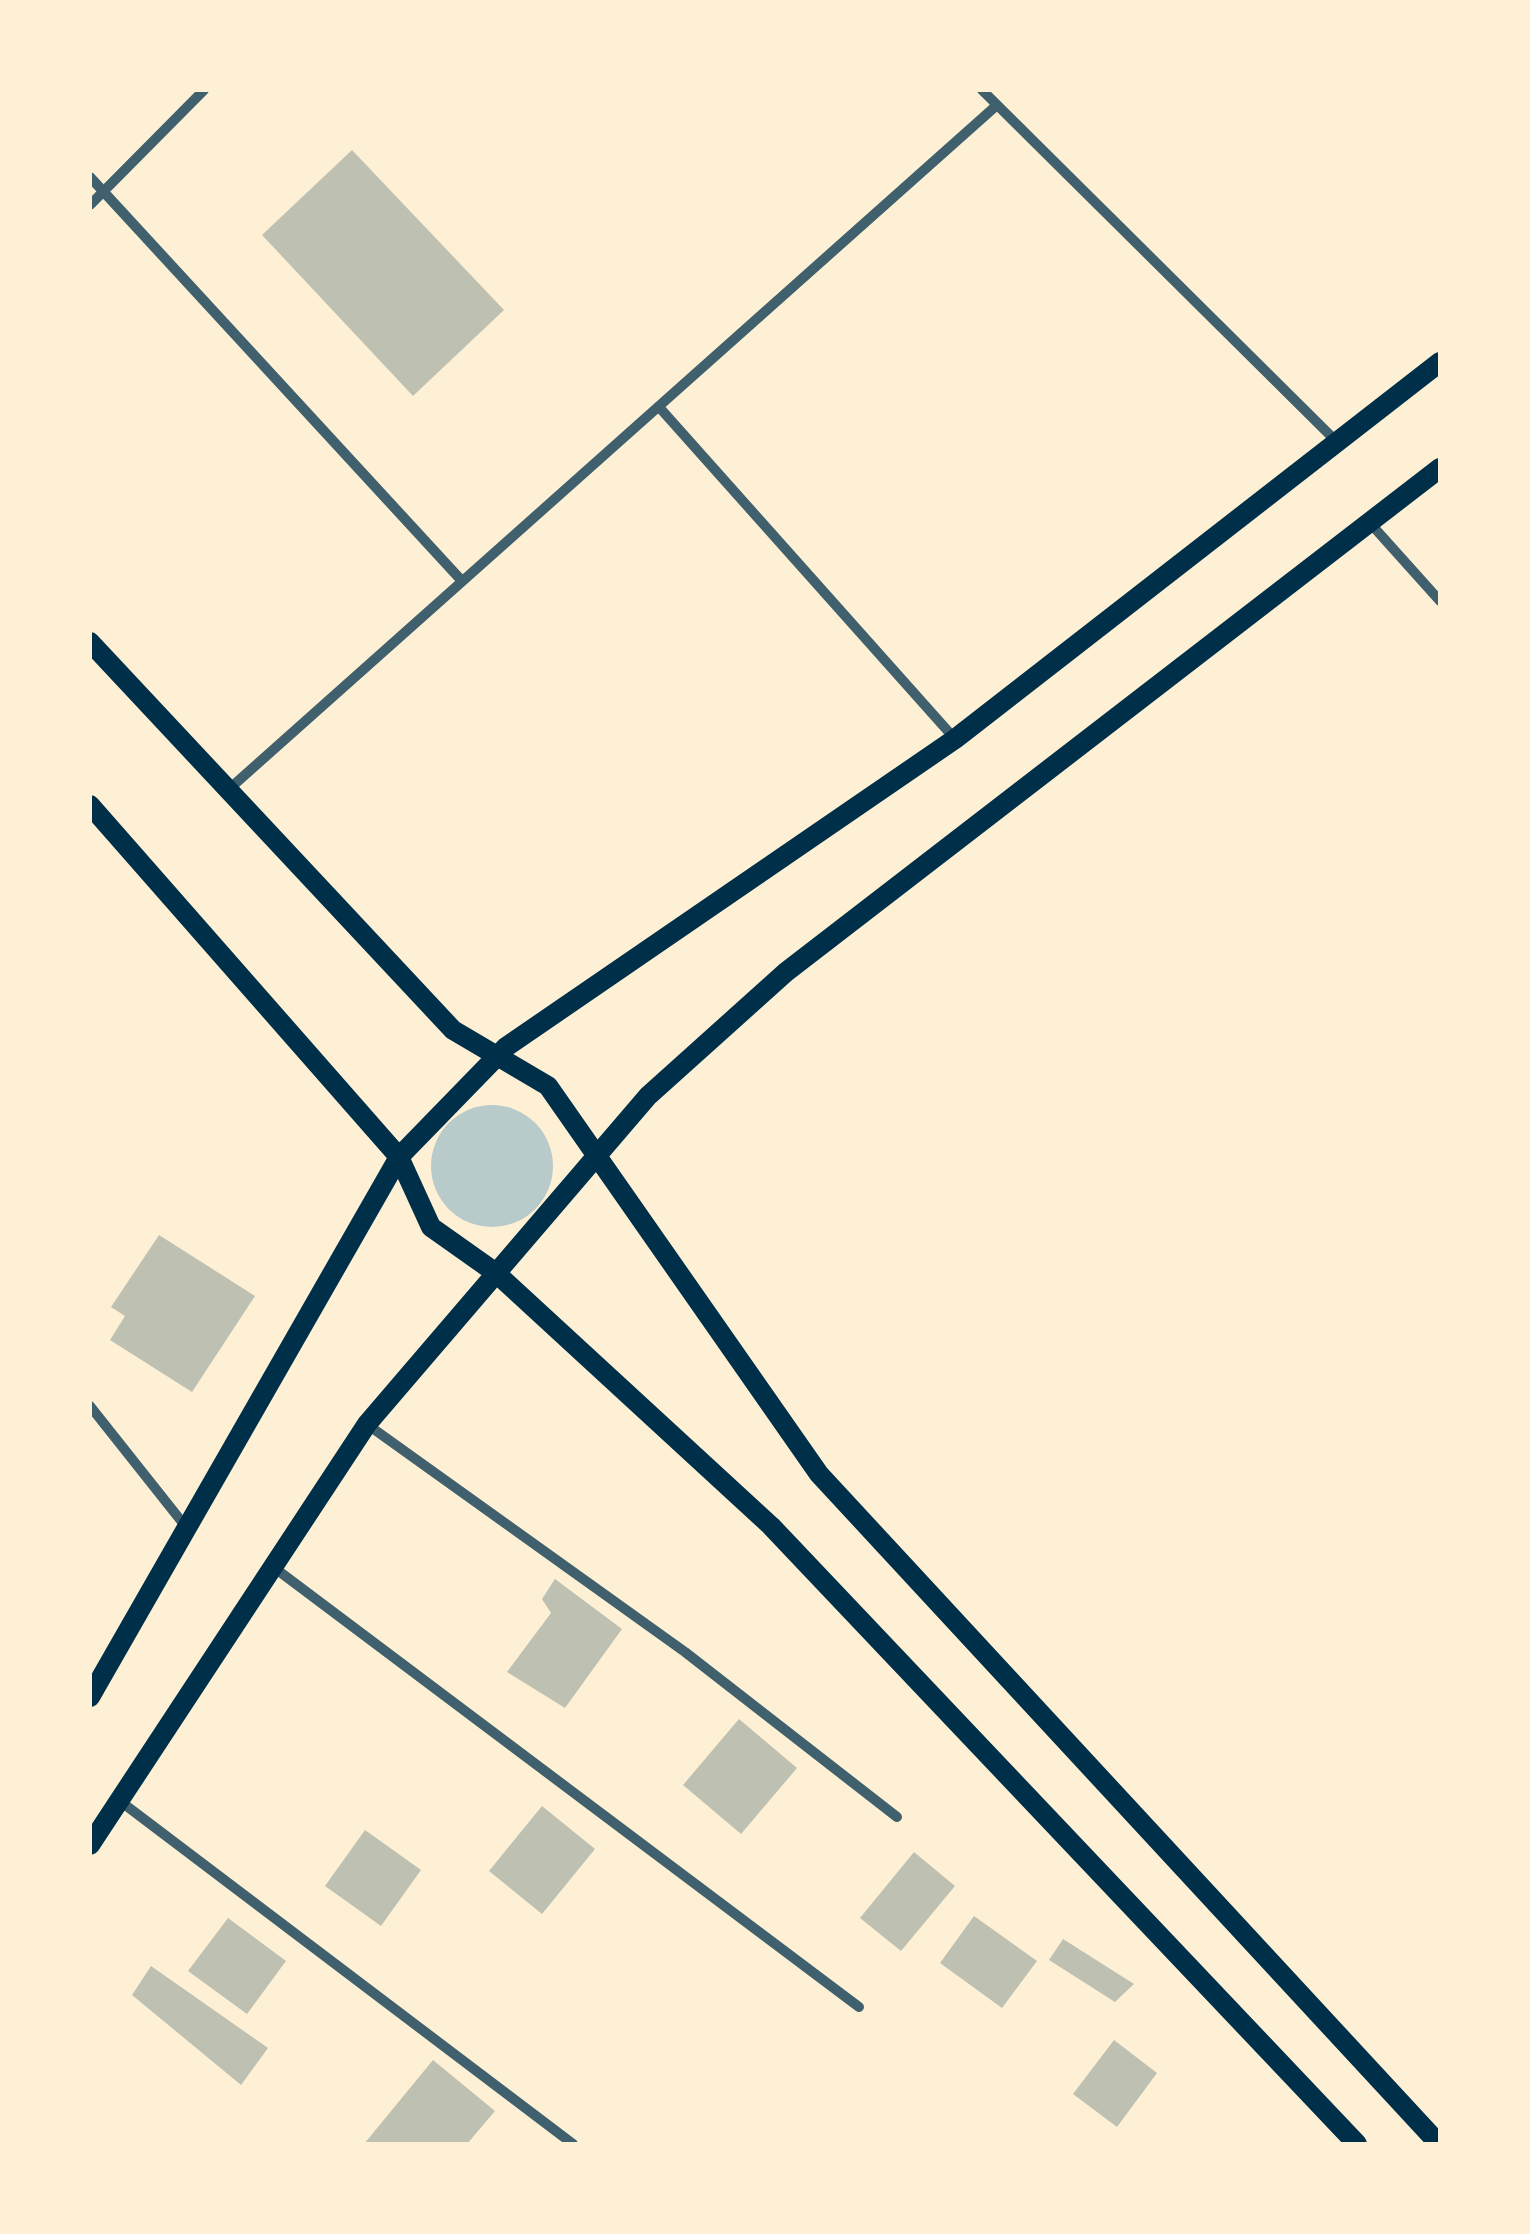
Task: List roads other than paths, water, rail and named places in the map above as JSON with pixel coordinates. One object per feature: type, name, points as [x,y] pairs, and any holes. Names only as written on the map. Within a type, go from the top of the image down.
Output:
[{"type":"main road","points":[[90,1696],[398,1157],[498,1056],[955,739],[1440,362]]},
{"type":"main road","points":[[90,1845],[367,1424],[648,1096],[786,972],[1440,468]]},
{"type":"main road","points":[[90,642],[454,1030],[548,1086],[819,1474],[1439,2144]]},
{"type":"main road","points":[[90,805],[398,1157],[432,1227],[496,1273],[770,1526],[1357,2144]]},
{"type":"street","points":[[90,206],[204,90]]},
{"type":"street","points":[[982,90],[1337,442]]},
{"type":"street","points":[[227,791],[997,106]]},
{"type":"street","points":[[90,177],[462,581]]},
{"type":"street","points":[[659,407],[955,739]]},
{"type":"street","points":[[1369,522],[1440,601]]},
{"type":"street","points":[[90,1406],[188,1529]]},
{"type":"street","points":[[367,1424],[685,1652],[897,1817]]},
{"type":"street","points":[[271,1566],[858,2007]]},
{"type":"street","points":[[119,1801],[573,2144]]}]
